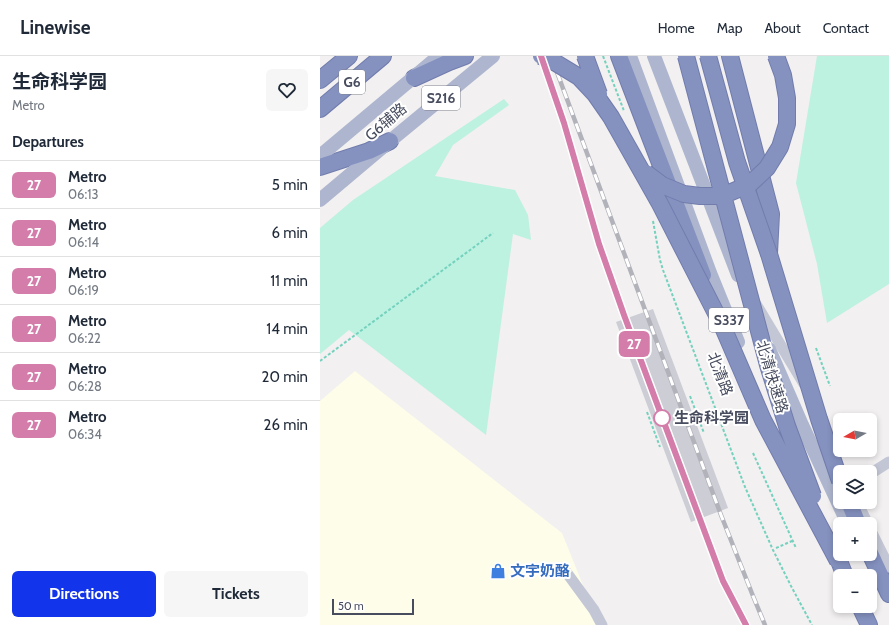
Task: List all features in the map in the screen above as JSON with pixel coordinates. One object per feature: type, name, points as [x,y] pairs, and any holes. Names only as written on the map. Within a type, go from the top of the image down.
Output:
[{"type":"highway","name":"G6","points":[[320,80],[349,56]]},
{"type":"highway","name":"G6","points":[[320,109],[383,56]]},
{"type":"highway","points":[[414,78],[465,56]]},
{"type":"highway","points":[[541,56],[556,62],[579,77],[595,94],[611,117],[660,202],[722,325]]},
{"type":"highway","points":[[585,56],[614,129],[626,151],[647,175],[662,185],[684,194],[700,196],[716,196],[729,193],[750,184],[767,168],[780,148],[787,124],[787,98],[783,75],[776,56]]},
{"type":"highway","points":[[619,56],[722,325],[763,420],[833,552]]},
{"type":"highway","name":"北清快速路","points":[[686,56],[768,365],[787,426],[833,548]]},
{"type":"highway","points":[[708,56],[737,162],[769,254],[819,419],[835,465]]},
{"type":"highway","points":[[730,56],[771,214],[769,254]]},
{"type":"highway","points":[[320,167],[356,156],[390,141]]},
{"type":"highway","name":"北清快速路","points":[[838,561],[842,569]]},
{"type":"highway","points":[[874,561],[889,594]]},
{"type":"highway","points":[[863,613],[869,625]]},
{"type":"main road","points":[[320,156],[439,56]]},
{"type":"main road","name":"G6辅路","points":[[320,200],[493,56]]},
{"type":"main road","name":"北清路","points":[[630,56],[710,273],[785,458],[835,569]]},
{"type":"main road","name":"S337","points":[[654,56],[729,253],[799,418],[845,517]]},
{"type":"main road","points":[[867,561],[889,603]]},
{"type":"main road","points":[[857,613],[863,625]]},
{"type":"street","points":[[729,253],[747,289],[806,388],[841,465]]},
{"type":"street","points":[[877,470],[889,462]]},
{"type":"street","points":[[877,543],[889,567]]},
{"type":"street","points":[[564,569],[594,610],[602,625]]},
{"type":"path","points":[[603,56],[626,115]]},
{"type":"path","name":"北清路","points":[[652,215],[663,270],[745,487],[773,550],[812,625]]},
{"type":"path","points":[[320,360],[493,233]]},
{"type":"path","points":[[816,348],[830,386]]},
{"type":"path","points":[[690,396],[704,433]]},
{"type":"path","points":[[647,412],[660,447]]},
{"type":"path","points":[[753,453],[796,548]]},
{"type":"path","points":[[776,548],[792,541]]},
{"type":"shaded area","points":[[355,371],[562,533],[599,625],[320,625],[320,401]]},
{"type":"green space","points":[[817,56],[889,56],[889,284],[827,323],[817,264],[796,183]]},
{"type":"green space","points":[[504,99],[509,105],[453,145],[435,176],[515,190],[528,215],[531,240],[513,234],[486,435],[349,330],[320,354],[320,228],[353,200]]},
{"type":"building","points":[[653,309],[728,508],[691,522],[616,322]]},
{"type":"railway","points":[[541,56],[564,123],[599,244],[624,315],[723,581],[746,625]]},
{"type":"railway","points":[[551,56],[721,515],[765,625]]},
{"type":"metro line","name":"27","points":[[541,56],[564,123],[599,244],[624,315],[723,581],[746,625]]},
{"type":"place","name":"生命科学园","points":[[662,418]]},
{"type":"place","name":"文宇奶酪","points":[[498,571]]}]
